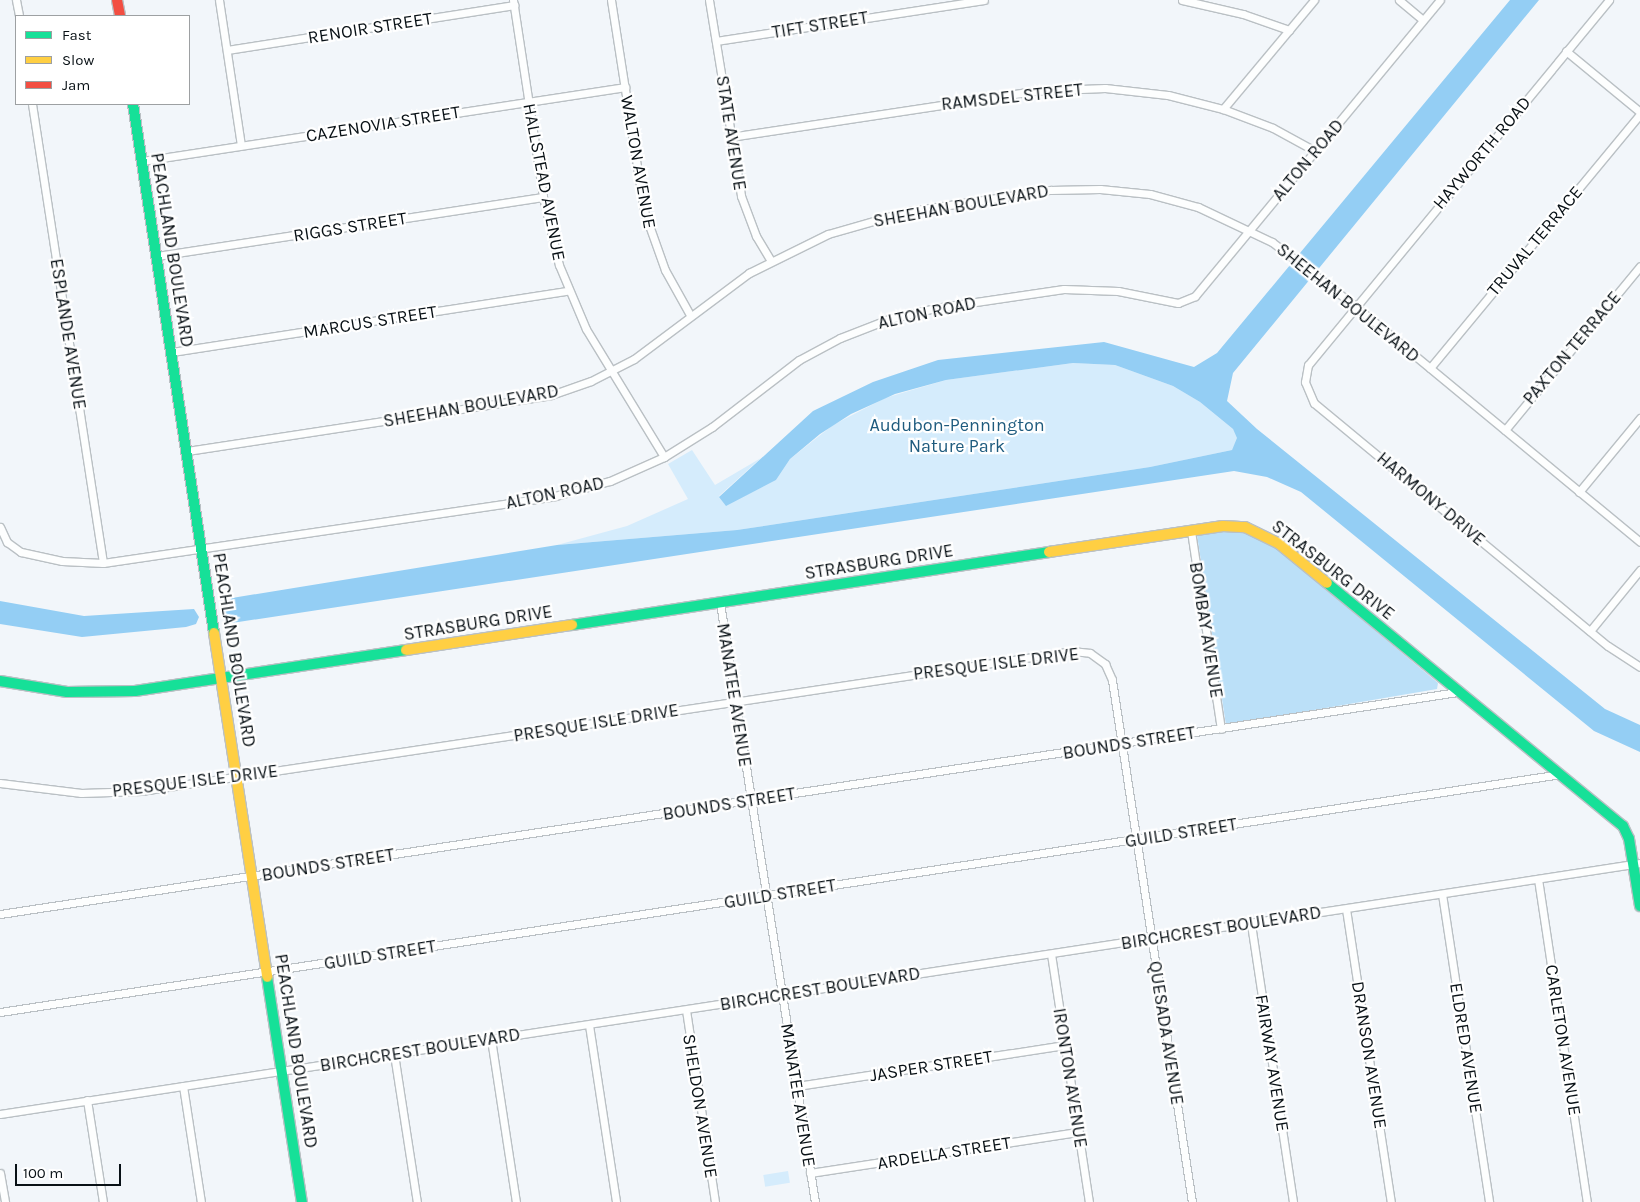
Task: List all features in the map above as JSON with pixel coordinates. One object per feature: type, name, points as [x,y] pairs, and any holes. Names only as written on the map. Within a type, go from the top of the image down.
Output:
[{"type":"street","points":[[16,0],[19,15]]},
{"type":"street","points":[[118,0],[120,15]]},
{"type":"street","points":[[219,0],[241,146]]},
{"type":"street","name":"WALTON AVENUE","points":[[611,0],[648,226],[664,270],[690,315]]},
{"type":"street","name":"STATE AVENUE","points":[[709,0],[730,137],[744,206],[770,261]]},
{"type":"street","name":"TIFT STREET","points":[[716,41],[984,0]]},
{"type":"street","points":[[1187,0],[1289,30]]},
{"type":"street","points":[[1223,109],[1314,0]]},
{"type":"street","points":[[1399,0],[1423,20]]},
{"type":"street","name":"ALTON ROAD","points":[[0,527],[7,542],[21,552],[62,561],[103,564],[555,496],[610,481],[664,457],[712,427],[791,365],[864,328],[935,308],[1064,289],[1118,291],[1178,303],[1195,296],[1440,0]]},
{"type":"street","name":"HAYWORTH ROAD","points":[[1355,306],[1609,0]]},
{"type":"street","name":"RENOIR STREET","points":[[227,50],[514,3]]},
{"type":"street","name":"HALLSTEAD AVENUE","points":[[514,3],[553,246],[568,291],[611,372],[664,457]]},
{"type":"street","points":[[1566,51],[1640,113]]},
{"type":"street","name":"CAZENOVIA STREET","points":[[142,161],[624,87]]},
{"type":"street","name":"RAMSDEL STREET","points":[[730,137],[1057,89],[1145,92],[1223,109],[1273,128],[1315,151]]},
{"type":"street","name":"ESPLANDE AVENUE","points":[[32,105],[103,564]]},
{"type":"street","name":"PEACHLAND BOULEVARD","points":[[134,105],[302,1202]]},
{"type":"street","name":"TRUVAL TERRACE","points":[[1430,368],[1640,113]]},
{"type":"street","name":"SHEEHAN BOULEVARD","points":[[187,451],[530,399],[571,389],[611,372],[652,347],[690,315],[770,261],[828,234],[884,217],[1050,190],[1100,188],[1150,194],[1198,207],[1250,229],[1294,257],[1640,542]]},
{"type":"street","name":"RIGGS STREET","points":[[157,256],[544,197]]},
{"type":"street","name":"PAXTON TERRACE","points":[[1504,430],[1640,266]]},
{"type":"street","name":"MARCUS STREET","points":[[172,352],[568,291]]},
{"type":"street","name":"HARMONY DRIVE","points":[[1355,306],[1308,365],[1304,374],[1307,394],[1314,403],[1590,631],[1640,667]]},
{"type":"street","points":[[1579,492],[1640,418]]},
{"type":"street","name":"STRASBURG DRIVE","points":[[0,681],[54,690],[108,693],[222,678],[1191,531],[1236,526],[1261,533],[1622,826],[1630,840],[1637,863],[1640,906]]},
{"type":"street","name":"BOMBAY AVENUE","points":[[1191,531],[1221,729]]},
{"type":"street","points":[[1590,631],[1640,570]]},
{"type":"street","name":"MANATEE AVENUE","points":[[720,603],[815,1202]]},
{"type":"street","name":"PRESQUE ISLE DRIVE","points":[[0,783],[47,790],[107,793],[237,777],[1081,651],[1098,657],[1110,672],[1122,744]]},
{"type":"street","name":"BOUNDS STREET","points":[[0,914],[1458,692]]},
{"type":"street","name":"QUESADA AVENUE","points":[[1122,744],[1192,1202]]},
{"type":"street","name":"GUILD STREET","points":[[0,1012],[1560,774]]},
{"type":"street","name":"BIRCHCREST BOULEVARD","points":[[0,1114],[1250,924],[1637,863]]},
{"type":"street","name":"CARLETON AVENUE","points":[[1538,879],[1587,1202]]},
{"type":"street","name":"ELDRED AVENUE","points":[[1442,894],[1489,1202]]},
{"type":"street","name":"DRANSON AVENUE","points":[[1346,909],[1391,1202]]},
{"type":"street","name":"FAIRWAY AVENUE","points":[[1250,924],[1293,1202]]},
{"type":"street","name":"IRONTON AVENUE","points":[[1051,954],[1089,1202]]},
{"type":"street","name":"SHELDON AVENUE","points":[[686,1010],[715,1202]]},
{"type":"street","points":[[589,1024],[616,1202]]},
{"type":"street","points":[[492,1039],[516,1202]]},
{"type":"street","name":"JASPER STREET","points":[[797,1086],[1065,1045]]},
{"type":"street","points":[[394,1054],[417,1202]]},
{"type":"street","points":[[183,1086],[201,1202]]},
{"type":"street","points":[[87,1100],[102,1202]]},
{"type":"street","name":"ARDELLA STREET","points":[[810,1173],[1079,1132]]},
{"type":"street","points":[[0,1173],[4,1202]]},
{"type":"green space","name":"Audubon-Pennington Nature Park","points":[[1073,363],[1115,365],[1173,386],[1200,402],[1233,429],[1238,438],[1232,450],[1150,467],[737,530],[557,545],[627,526],[688,499],[668,464],[692,450],[715,485],[761,458],[719,496],[726,505],[776,480],[790,459],[833,425],[885,398],[946,380]]},
{"type":"green space","points":[[788,1171],[790,1183],[765,1187],[763,1175]]},
{"type":"shaded area","points":[[1510,0],[1539,0],[1233,373],[1227,401],[1257,429],[1605,709],[1640,725],[1640,752],[1594,731],[1301,492],[1267,477],[1234,471],[232,623],[226,616],[224,607],[232,598],[557,545],[737,530],[1150,467],[1232,450],[1237,438],[1233,429],[1200,402],[1173,386],[1115,365],[1073,363],[946,380],[895,394],[851,414],[820,434],[790,459],[776,480],[726,506],[719,497],[813,411],[873,382],[938,360],[1104,342],[1194,367],[1217,353]]},
{"type":"shaded area","points":[[1229,531],[1253,535],[1273,545],[1438,683],[1437,689],[1226,725],[1197,535]]},
{"type":"shaded area","points":[[0,601],[84,616],[194,609],[199,617],[196,624],[186,627],[82,637],[0,624]]},
{"type":"traffic: fast","points":[[133,105],[214,633]]},
{"type":"traffic: fast","points":[[572,625],[1049,552]]},
{"type":"traffic: fast","points":[[1327,583],[1623,826],[1629,839],[1640,906]]},
{"type":"traffic: fast","points":[[0,681],[67,692],[135,691],[406,650]]},
{"type":"traffic: fast","points":[[267,977],[302,1202]]},
{"type":"traffic: slow","points":[[1049,552],[1223,526],[1245,527],[1278,543],[1327,583]]},
{"type":"traffic: slow","points":[[406,650],[572,625]]},
{"type":"traffic: slow","points":[[214,633],[267,977]]},
{"type":"traffic: jam","points":[[117,0],[120,15]]}]
